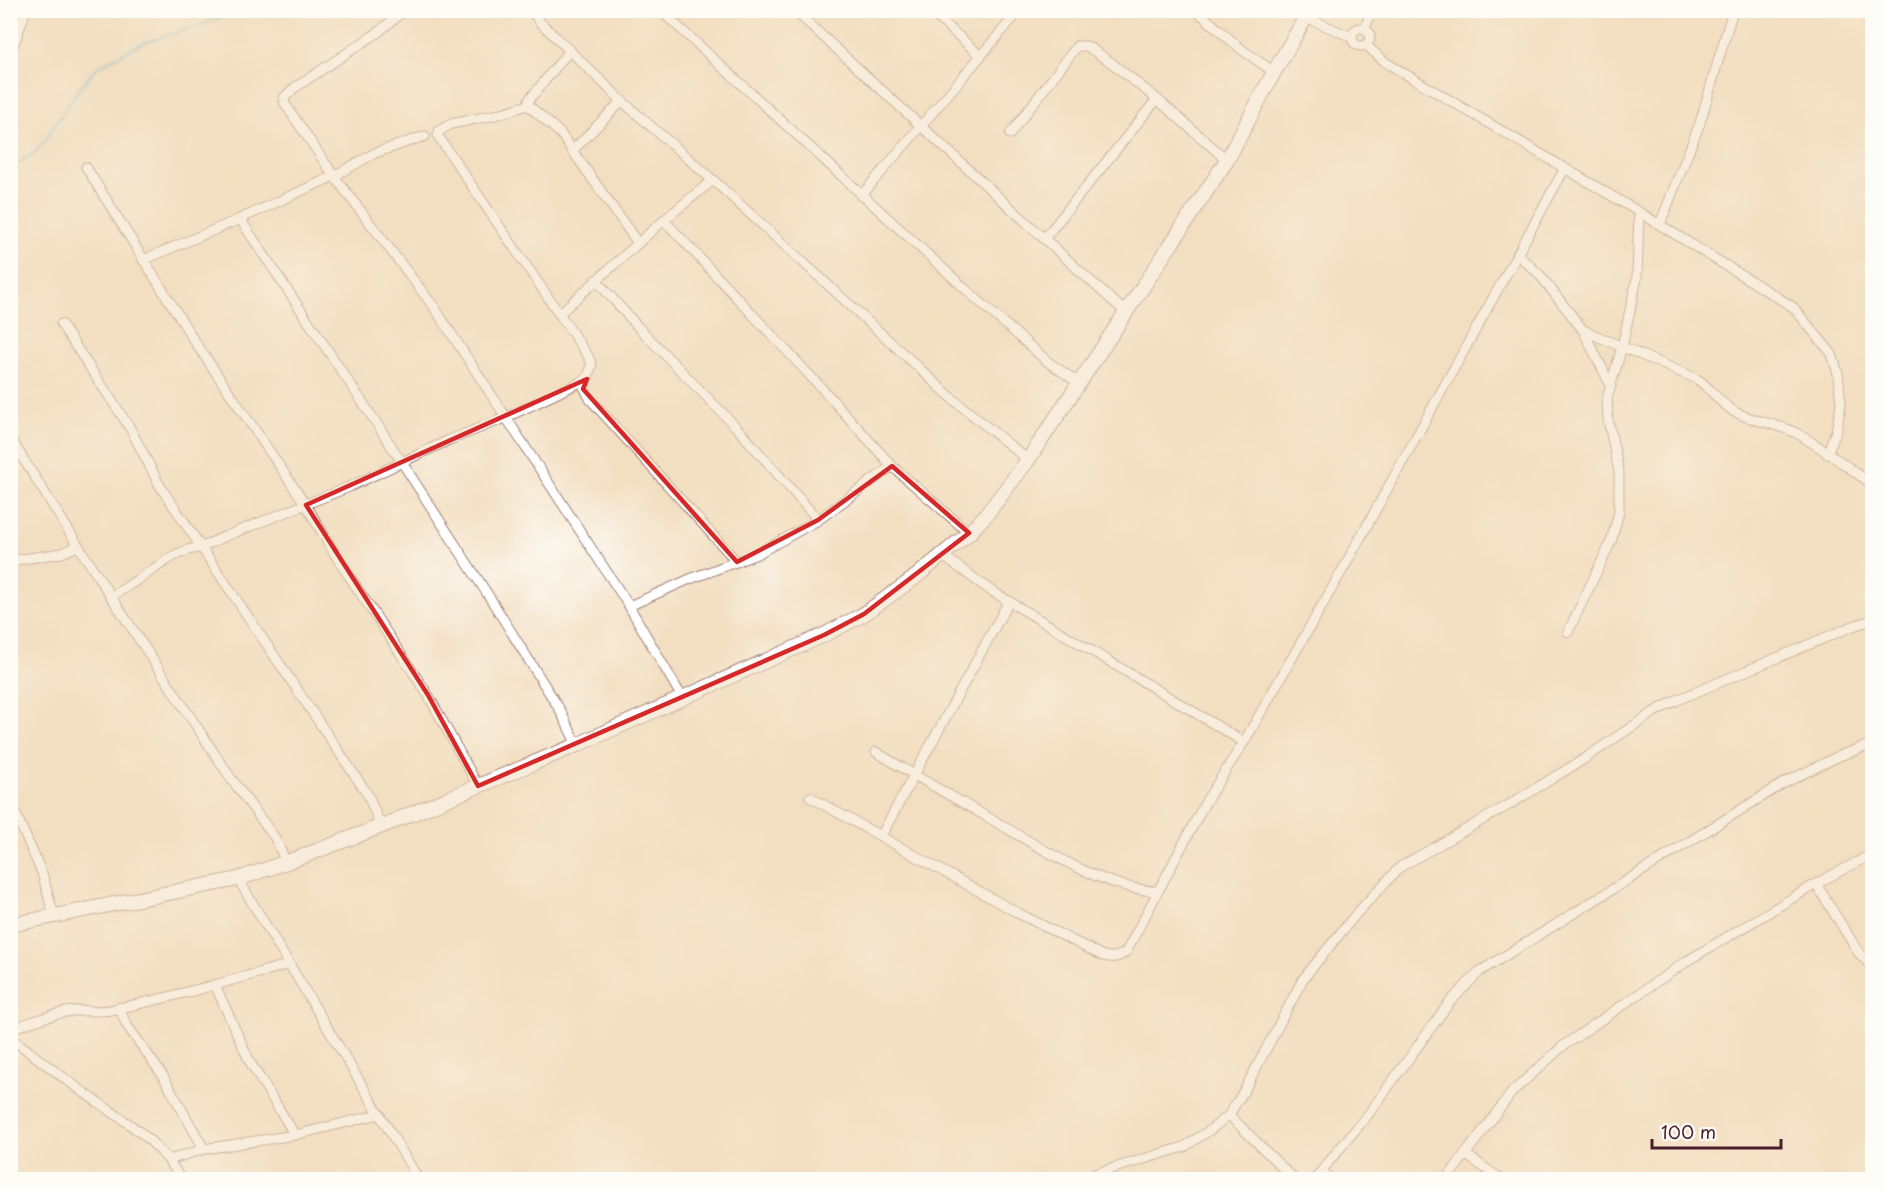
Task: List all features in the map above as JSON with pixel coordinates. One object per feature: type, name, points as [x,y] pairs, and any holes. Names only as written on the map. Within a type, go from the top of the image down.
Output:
[{"type":"street","points":[[10,55],[26,10]]},
{"type":"street","points":[[405,10],[377,33],[293,89],[284,98],[285,104],[334,176],[418,284],[629,606],[683,699]]},
{"type":"street","points":[[531,10],[540,22],[622,101],[713,180],[954,400],[1028,460]]},
{"type":"street","points":[[660,10],[861,196],[1048,362],[1079,383]]},
{"type":"street","points":[[794,10],[1126,312]]},
{"type":"street","points":[[929,10],[981,56]]},
{"type":"street","points":[[861,196],[1020,10]]},
{"type":"street","points":[[1196,10],[1241,49],[1274,72]]},
{"type":"street","points":[[1365,28],[1372,10]]},
{"type":"street","points":[[1660,224],[1700,123],[1733,10]]},
{"type":"street","points":[[10,925],[238,879],[286,862],[381,826],[578,745],[824,635],[864,614],[913,579],[969,533],[986,515],[1028,460],[1227,160],[1274,72],[1309,14],[1352,37],[1357,45],[1366,45],[1385,62],[1660,224],[1793,307],[1832,354],[1838,373],[1841,404],[1836,431],[1827,454]]},
{"type":"street","points":[[1352,37],[1356,29],[1365,28]]},
{"type":"street","points":[[1365,28],[1371,38],[1366,45]]},
{"type":"street","points":[[1010,135],[1077,46],[1081,45],[1087,46],[1109,61],[1227,160]]},
{"type":"street","points":[[528,105],[529,100],[570,50]]},
{"type":"street","points":[[1044,239],[1157,99]]},
{"type":"street","points":[[572,151],[622,101]]},
{"type":"street","points":[[528,105],[560,133],[637,242]]},
{"type":"street","points":[[528,105],[451,124],[439,132],[438,136],[588,356],[591,365],[584,387],[590,399],[737,562]]},
{"type":"street","points":[[143,260],[334,176],[375,153],[425,136]]},
{"type":"street","points":[[86,167],[221,382],[306,505],[337,558],[428,694],[478,786]]},
{"type":"street","points":[[810,797],[1016,912],[1103,956],[1120,957],[1126,952],[1206,801],[1244,742],[1565,168]]},
{"type":"street","points":[[559,314],[637,242],[713,180]]},
{"type":"street","points":[[1568,632],[1611,542],[1619,512],[1619,472],[1608,418],[1607,398],[1622,347],[1637,278],[1639,212]]},
{"type":"street","points":[[240,219],[490,598],[560,710],[578,745]]},
{"type":"street","points":[[664,220],[892,466],[969,533]]},
{"type":"street","points":[[1517,254],[1539,274],[1583,330],[1611,386]]},
{"type":"street","points":[[596,280],[639,328],[739,430],[818,520]]},
{"type":"street","points":[[61,324],[130,428],[160,486],[368,795],[381,826]]},
{"type":"street","points":[[1583,330],[1697,379],[1733,411],[1752,420],[1780,426],[1797,434],[1872,484]]},
{"type":"street","points":[[111,597],[175,555],[202,547],[306,505],[449,440],[505,418],[587,379]]},
{"type":"street","points":[[10,438],[111,597],[232,780],[275,838],[286,862]]},
{"type":"street","points":[[629,606],[690,579],[757,554],[818,520],[892,466]]},
{"type":"street","points":[[10,561],[62,553],[78,546]]},
{"type":"street","points":[[942,555],[990,590],[1244,742]]},
{"type":"street","points":[[881,836],[1009,601]]},
{"type":"street","points":[[1074,1179],[1184,1147],[1229,1115],[1303,979],[1356,914],[1400,867],[1507,806],[1584,759],[1654,712],[1677,700],[1872,620]]},
{"type":"street","points":[[1314,1179],[1370,1112],[1449,1003],[1479,972],[1784,783],[1839,756],[1872,744]]},
{"type":"street","points":[[876,752],[1023,837],[1089,872],[1121,885],[1146,891],[1157,891]]},
{"type":"street","points":[[10,801],[42,873],[54,916]]},
{"type":"street","points":[[10,827],[21,825]]},
{"type":"street","points":[[1446,1179],[1513,1091],[1563,1046],[1687,961],[1816,884],[1872,854]]},
{"type":"street","points":[[238,879],[419,1179]]},
{"type":"street","points":[[1816,884],[1859,953],[1872,967]]},
{"type":"street","points":[[10,1029],[74,1011],[92,1012],[119,1007],[214,985],[290,964]]},
{"type":"street","points":[[214,985],[249,1062],[295,1135]]},
{"type":"street","points":[[119,1007],[126,1024],[163,1076],[204,1149]]},
{"type":"street","points":[[10,1037],[69,1082],[137,1129],[169,1160],[181,1179]]},
{"type":"street","points":[[169,1160],[204,1149],[295,1135],[380,1114]]},
{"type":"street","points":[[1229,1115],[1295,1179]]},
{"type":"street","points":[[1465,1154],[1502,1179]]},
{"type":"street","points":[[1322,1171],[1331,1179]]},
{"type":"highlighted area","points":[[587,379],[583,389],[737,562],[818,520],[892,466],[969,533],[864,614],[824,635],[478,786],[428,695],[306,505]]},
{"type":"waterway","points":[[10,167],[32,155],[44,142],[75,94],[96,68],[142,43],[199,26],[239,10]]}]
